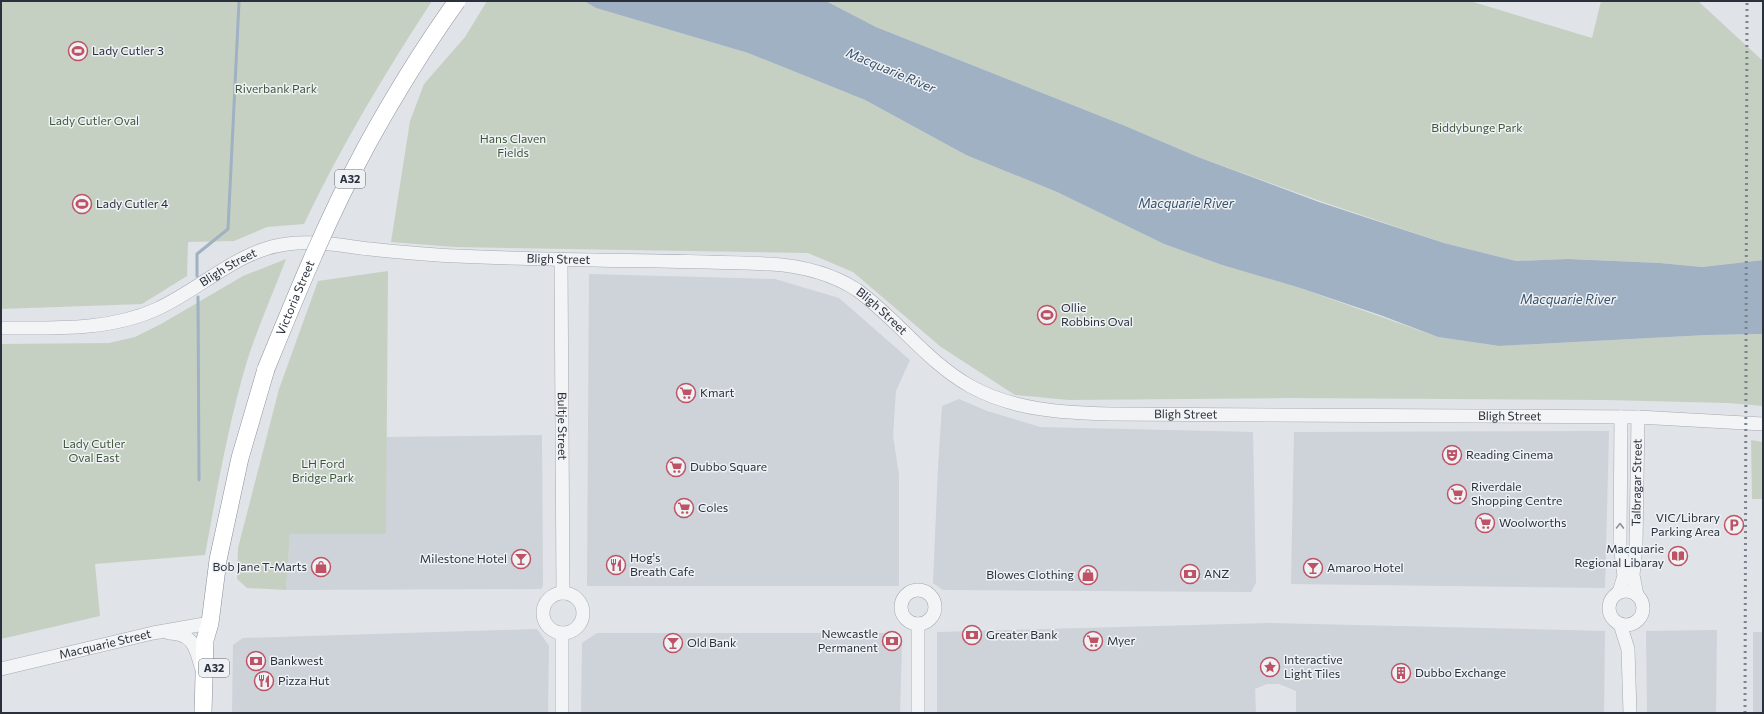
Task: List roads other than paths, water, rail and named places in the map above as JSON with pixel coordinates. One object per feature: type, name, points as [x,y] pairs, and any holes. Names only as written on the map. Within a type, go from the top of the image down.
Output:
[{"type":"highway","name":"Victoria Street","points":[[210,623],[218,560],[236,474],[253,410],[266,369],[326,227],[367,146],[388,108],[457,1]]},
{"type":"highway","name":"A32","points":[[203,713],[205,640],[210,623]]},
{"type":"highway","name":"A32","points":[[210,623],[215,638],[214,713]]},
{"type":"street","name":"Bligh Street","points":[[1,328],[92,325],[116,323],[137,318],[180,298],[245,257],[273,246],[289,243],[333,244],[456,256],[792,265],[819,272],[856,290],[875,305],[934,360],[970,386],[992,396],[1039,409],[1061,412],[1111,414],[1638,417],[1763,424]]},
{"type":"street","name":"Bultje Street","points":[[561,259],[563,593]]},
{"type":"street","name":"Talbragar Street","points":[[1619,592],[1624,576],[1620,545],[1622,417]]},
{"type":"street","name":"Talbragar Street","points":[[1637,595],[1634,575],[1636,545],[1638,417]]},
{"type":"street","points":[[1628,591],[1637,595],[1642,602],[1643,612],[1638,620],[1630,625],[1620,624],[1612,619],[1609,609],[1612,599],[1619,592],[1628,591]]},
{"type":"street","points":[[563,593],[575,597],[582,607],[583,614],[582,620],[574,629],[562,633],[551,629],[547,624],[543,613],[547,601],[557,594],[563,593]]},
{"type":"street","name":"Macquarie Street","points":[[1,669],[153,633],[210,623]]},
{"type":"street","points":[[1630,713],[1628,649],[1634,623]]},
{"type":"street","points":[[918,624],[918,713]]},
{"type":"street","points":[[1620,624],[1628,649]]},
{"type":"street","points":[[153,633],[175,633],[187,637],[196,648],[204,681]]},
{"type":"street","points":[[562,633],[562,713]]},
{"type":"water","name":"Macquarie River","points":[[584,1],[826,1],[876,27],[1123,125],[1198,157],[1319,202],[1444,243],[1516,261],[1568,259],[1660,263],[1702,267],[1763,260],[1763,334],[1707,335],[1499,346],[1438,337],[1380,315],[1297,287],[1222,265],[1164,244],[1057,192],[966,155],[865,100],[748,53],[596,8]]},
{"type":"waterway","points":[[197,276],[197,254],[228,229],[239,2]]},
{"type":"waterway","points":[[198,297],[199,480]]},
{"type":"railway","points":[[1745,713],[1747,1]]},
{"type":"place","name":"Lady Cutler 3","points":[[78,51]]},
{"type":"place","name":"Lady Cutler 4","points":[[82,204]]},
{"type":"place","name":"Ollie Robbins Oval","points":[[1047,315]]},
{"type":"place","name":"Kmart","points":[[686,393]]},
{"type":"place","name":"Reading Cinema","points":[[1452,455]]},
{"type":"place","name":"Dubbo Square","points":[[676,467]]},
{"type":"place","name":"Riverdale Shopping Centre","points":[[1457,494]]},
{"type":"place","name":"Coles","points":[[684,508]]},
{"type":"place","name":"Woolworths","points":[[1485,523]]},
{"type":"place","name":"VIC/Library Parking Area","points":[[1734,525]]},
{"type":"place","name":"Macquarie Regional Libaray","points":[[1678,556]]},
{"type":"place","name":"Milestone Hotel","points":[[521,559]]},
{"type":"place","name":"Hog's Breath Cafe","points":[[616,565]]},
{"type":"place","name":"Bob Jane T-Marts","points":[[321,567]]},
{"type":"place","name":"Amaroo Hotel","points":[[1313,568]]},
{"type":"place","name":"ANZ","points":[[1190,574]]},
{"type":"place","name":"Blowes Clothing","points":[[1088,575]]},
{"type":"place","name":"Greater Bank","points":[[972,635]]},
{"type":"place","name":"Newcastle Permanent","points":[[892,641]]},
{"type":"place","name":"Myer","points":[[1093,641]]},
{"type":"place","name":"Old Bank","points":[[673,643]]},
{"type":"place","name":"Bankwest","points":[[256,661]]},
{"type":"place","name":"Interactive Light Tiles","points":[[1270,667]]},
{"type":"place","name":"Dubbo Exchange","points":[[1401,673]]},
{"type":"place","name":"Pizza Hut","points":[[264,681]]},
{"type":"park label","name":"Riverbank Park","points":[[276,89]]},
{"type":"park label","name":"Lady Cutler Oval","points":[[94,121]]},
{"type":"park label","name":"Biddybunge Park","points":[[1477,128]]},
{"type":"park label","name":"Hans Claven Fields","points":[[513,146]]},
{"type":"park label","name":"Lady Cutler Oval East","points":[[94,451]]},
{"type":"park label","name":"LH Ford Bridge Park","points":[[323,471]]}]
